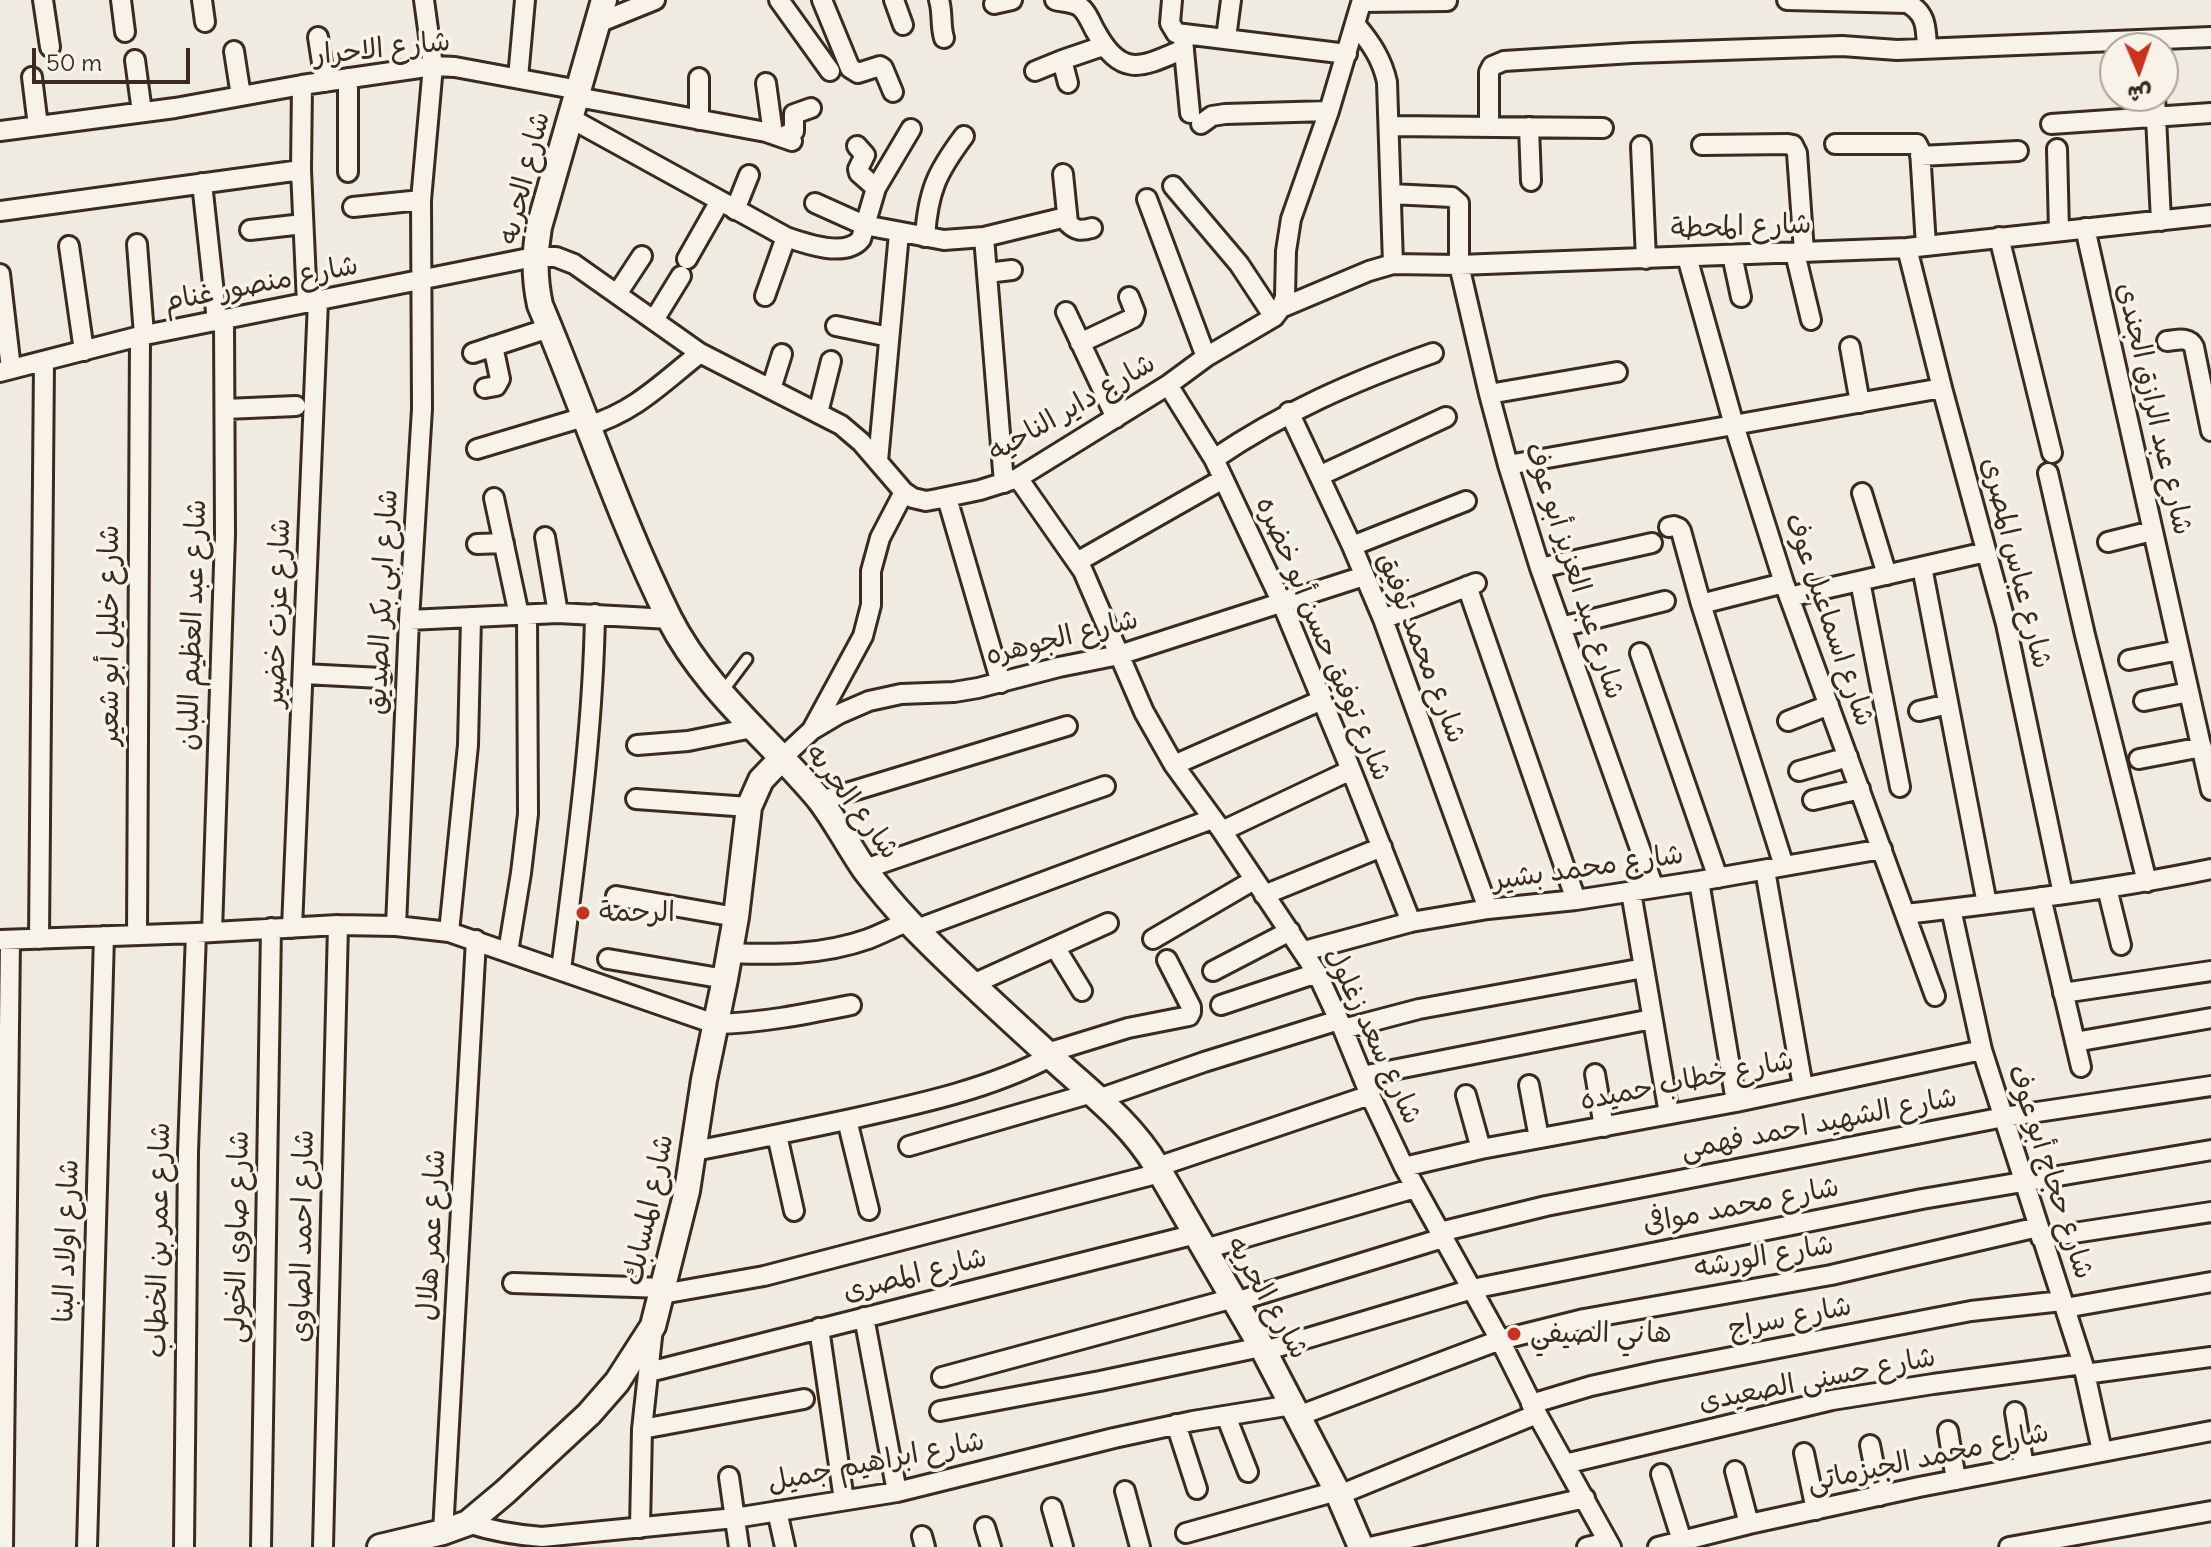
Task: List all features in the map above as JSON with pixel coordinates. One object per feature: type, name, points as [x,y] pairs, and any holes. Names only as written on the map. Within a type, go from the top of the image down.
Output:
[{"type":"street","points":[[43,0],[50,47]]},
{"type":"street","points":[[121,0],[125,32]]},
{"type":"street","points":[[202,0],[205,22]]},
{"type":"street","name":"شارع ابى بكر الصديق","points":[[396,926],[422,409],[421,200],[433,66],[424,0]]},
{"type":"street","points":[[518,78],[525,0]]},
{"type":"street","points":[[601,12],[655,0]]},
{"type":"street","points":[[779,0],[830,71]]},
{"type":"street","points":[[822,0],[850,68],[858,73],[880,66],[893,92]]},
{"type":"street","points":[[894,0],[903,25]]},
{"type":"street","points":[[939,0],[944,38]]},
{"type":"street","points":[[1055,0],[1083,9],[1103,46],[1118,61],[1132,65],[1147,65],[1181,39],[1226,38],[1347,54]]},
{"type":"street","points":[[1172,0],[1170,23],[1181,39],[1196,118],[1225,114],[1329,111]]},
{"type":"street","points":[[1226,38],[1231,0]]},
{"type":"street","points":[[1787,0],[1907,3],[1921,12],[1925,20],[1927,48]]},
{"type":"street","points":[[1173,186],[1196,199],[1239,264],[1277,313],[1285,297],[1286,251],[1291,219],[1329,111],[1362,1],[1447,1]]},
{"type":"street","name":"شارع الحريه","points":[[601,12],[539,227],[534,257],[535,281],[540,305],[608,479],[670,619],[693,657],[752,728],[820,801],[865,869],[913,925],[1048,1055],[1126,1124],[1143,1144],[1262,1349],[1338,1493],[1361,1547]]},
{"type":"street","points":[[1356,25],[1376,51],[1387,82],[1393,264]]},
{"type":"street","points":[[318,37],[325,82]]},
{"type":"street","points":[[2179,41],[2211,37]]},
{"type":"street","points":[[1489,127],[1489,72],[1492,66],[1504,61],[1842,46],[1897,50],[2099,45]]},
{"type":"street","points":[[1035,71],[1103,46]]},
{"type":"street","points":[[234,51],[241,96]]},
{"type":"street","points":[[135,60],[142,112]]},
{"type":"street","points":[[1062,60],[1068,83]]},
{"type":"street","name":"شارع الاحرار","points":[[0,131],[433,66],[518,78],[575,102],[699,120],[782,137]]},
{"type":"street","points":[[32,77],[38,126]]},
{"type":"street","points":[[348,78],[348,172]]},
{"type":"street","points":[[699,78],[699,120]]},
{"type":"street","points":[[766,83],[782,137],[794,131],[794,114],[811,108]]},
{"type":"street","name":"شارع عزت خضير","points":[[292,928],[304,674],[312,302],[303,224],[302,85]]},
{"type":"street","points":[[575,102],[727,206],[786,237],[809,244],[848,249],[861,239],[876,188],[911,129]]},
{"type":"street","points":[[2156,112],[2161,221]]},
{"type":"street","points":[[2051,124],[2211,113]]},
{"type":"street","points":[[1389,126],[1603,128]]},
{"type":"street","points":[[1529,127],[1531,181]]},
{"type":"street","points":[[925,237],[933,187],[943,164],[964,136]]},
{"type":"street","points":[[1835,144],[1914,143],[1919,147],[1920,156],[2018,151]]},
{"type":"street","points":[[1702,145],[1793,145],[1797,153],[1799,252],[1811,320]]},
{"type":"street","points":[[857,146],[865,155],[859,173],[876,188]]},
{"type":"street","points":[[1641,146],[1646,259]]},
{"type":"street","points":[[2057,149],[2059,231]]},
{"type":"street","name":"شارع عباس المصرى","points":[[1920,156],[1916,247],[1942,388],[2006,624],[2063,894]]},
{"type":"street","points":[[0,211],[301,170]]},
{"type":"street","points":[[1063,174],[1068,223],[1082,231],[1092,228]]},
{"type":"street","points":[[654,320],[684,267],[749,175]]},
{"type":"street","points":[[202,183],[220,320]]},
{"type":"street","name":"شارع عبد العزيز أبو عوف","points":[[1391,194],[1452,197],[1457,200],[1459,265],[1508,465],[1540,568],[1654,888]]},
{"type":"street","points":[[1147,199],[1206,357]]},
{"type":"street","points":[[353,207],[421,200]]},
{"type":"street","points":[[815,203],[864,225],[944,240],[984,237],[1066,217]]},
{"type":"street","name":"شارع المحطة","points":[[1277,313],[1359,275],[1393,264],[1646,259],[1916,247],[2211,215]]},
{"type":"street","points":[[250,230],[303,224]]},
{"type":"street","name":"شارع عبد الرازق الجندى","points":[[2085,228],[2211,790]]},
{"type":"street","points":[[878,461],[899,233]]},
{"type":"street","points":[[765,296],[786,237]]},
{"type":"street","points":[[984,237],[1011,480]]},
{"type":"street","points":[[1999,237],[2052,453]]},
{"type":"street","name":"شارع خليل أبو شعير","points":[[137,244],[142,336],[137,935]]},
{"type":"street","points":[[69,246],[84,351]]},
{"type":"street","points":[[1732,255],[1741,297]]},
{"type":"street","points":[[617,294],[642,256]]},
{"type":"street","points":[[534,257],[556,257],[574,264],[700,353],[841,425],[861,442],[904,492],[880,538],[871,571],[871,605],[863,636],[812,730]]},
{"type":"street","name":"شارع منصور غنام","points":[[6,370],[142,336],[534,257]]},
{"type":"street","name":"شارع اسماعيل عوف","points":[[1687,257],[1734,425],[1786,590],[1935,996]]},
{"type":"street","points":[[987,273],[1012,270]]},
{"type":"street","points":[[0,274],[6,370]]},
{"type":"street","points":[[1080,343],[1133,318],[1135,312],[1129,297]]},
{"type":"street","points":[[1066,312],[1116,418]]},
{"type":"street","name":"شارع داير الناحيه","points":[[904,492],[926,501],[1011,480],[1116,418],[1277,313]]},
{"type":"street","name":"شارع عبد العظيم اللبان","points":[[204,932],[225,535],[225,409],[220,320]]},
{"type":"street","points":[[836,326],[889,337]]},
{"type":"street","points":[[473,353],[549,328]]},
{"type":"street","points":[[2167,341],[2185,340],[2192,343],[2211,431]]},
{"type":"street","points":[[485,388],[496,386],[500,379],[493,346]]},
{"type":"street","points":[[1850,347],[1860,403]]},
{"type":"street","points":[[477,449],[610,418],[635,406],[700,353]]},
{"type":"street","points":[[1214,459],[1289,412],[1433,353]]},
{"type":"street","points":[[771,389],[782,354]]},
{"type":"street","points":[[818,413],[831,361]]},
{"type":"street","points":[[39,939],[44,362]]},
{"type":"street","points":[[1489,394],[1617,372]]},
{"type":"street","name":"شارع توفيق حسن أبو خضره","points":[[1168,385],[1214,459],[1281,601],[1411,922]]},
{"type":"street","points":[[1508,465],[1942,388]]},
{"type":"street","points":[[225,409],[296,406]]},
{"type":"street","name":"شارع محمد توفيق","points":[[1289,412],[1383,619],[1488,909]]},
{"type":"street","points":[[1319,476],[1446,417]]},
{"type":"street","points":[[2048,473],[2147,882]]},
{"type":"street","points":[[1077,562],[1223,479]]},
{"type":"street","name":"شارع سعد زغلول","points":[[1011,480],[1077,562],[1099,603],[1144,712],[1174,765],[1317,973],[1404,1167],[1610,1544]]},
{"type":"street","points":[[1862,493],[1887,575]]},
{"type":"street","points":[[494,498],[523,615],[528,814],[508,952]]},
{"type":"street","points":[[947,498],[1001,683]]},
{"type":"street","points":[[1352,546],[1466,501]]},
{"type":"street","points":[[1669,527],[1674,526],[1681,531],[1774,868],[1803,1087]]},
{"type":"street","points":[[2108,542],[2152,531]]},
{"type":"street","points":[[545,537],[558,613]]},
{"type":"street","points":[[477,544],[504,543]]},
{"type":"street","points":[[1540,568],[1652,543]]},
{"type":"street","points":[[1701,604],[1860,581],[1986,552]]},
{"type":"street","points":[[1922,567],[1987,904]]},
{"type":"street","name":"شارع الجوهره","points":[[782,758],[812,730],[869,701],[901,694],[954,692],[1119,655],[1364,576]]},
{"type":"street","points":[[1860,581],[1900,787]]},
{"type":"street","points":[[1383,619],[1471,585],[1576,900]]},
{"type":"street","points":[[1561,627],[1665,601]]},
{"type":"street","points":[[409,620],[558,613],[670,619]]},
{"type":"street","points":[[561,970],[586,776],[594,684],[595,614]]},
{"type":"street","points":[[449,932],[468,745],[471,618]]},
{"type":"street","points":[[2129,660],[2179,650]]},
{"type":"street","points":[[1640,653],[1718,878]]},
{"type":"street","points":[[304,674],[381,678]]},
{"type":"street","points":[[2144,701],[2189,692]]},
{"type":"street","points":[[1174,765],[1322,700]]},
{"type":"street","points":[[1919,711],[1948,704]]},
{"type":"street","points":[[1788,721],[1829,705]]},
{"type":"street","points":[[820,801],[1067,726]]},
{"type":"street","points":[[637,745],[688,741],[752,728]]},
{"type":"street","points":[[2139,759],[2202,747]]},
{"type":"street","points":[[1799,771],[1848,757]]},
{"type":"street","name":"شارع المسابك","points":[[380,1547],[443,1532],[483,1533],[505,1492],[589,1414],[617,1382],[653,1326],[687,1191],[736,917],[749,807],[761,780],[782,758]]},
{"type":"street","points":[[730,953],[776,955],[822,951],[866,939],[1217,825],[1351,770]]},
{"type":"street","points":[[865,869],[1105,786]]},
{"type":"street","points":[[1813,800],[1860,789]]},
{"type":"street","points":[[636,799],[749,807]]},
{"type":"street","points":[[1153,939],[1259,887],[1382,847]]},
{"type":"street","name":"شارع محمد بشير","points":[[1304,951],[1411,922],[1488,909],[1631,892],[1882,849]]},
{"type":"street","points":[[1906,914],[2107,888],[2211,869]]},
{"type":"street","points":[[1699,881],[1736,1102]]},
{"type":"street","points":[[2107,888],[2121,945]]},
{"type":"street","points":[[1631,892],[1669,1114]]},
{"type":"street","points":[[616,896],[736,917]]},
{"type":"street","points":[[2041,897],[2081,1067]]},
{"type":"street","name":"شارع حجاج أبو عوف","points":[[1951,909],[1982,1050],[2084,1369],[2102,1451]]},
{"type":"street","points":[[973,984],[1108,923]]},
{"type":"street","points":[[3,1547],[5,940],[338,925],[396,926],[449,932],[476,940],[715,1024],[752,1023],[851,1005]]},
{"type":"street","name":"شارع احمد الصاوى","points":[[323,1547],[338,925]]},
{"type":"street","name":"شارع صاوى الخولى","points":[[261,1547],[271,928]]},
{"type":"street","points":[[1213,971],[1290,931]]},
{"type":"street","name":"شارع عمر بن الخطاب","points":[[184,1547],[188,1152],[204,932]]},
{"type":"street","name":"شارع اولاد البنا","points":[[87,1547],[104,936]]},
{"type":"street","name":"شارع عمر هلال","points":[[443,1532],[476,940]]},
{"type":"street","points":[[1055,947],[1082,991]]},
{"type":"street","points":[[608,959],[725,979]]},
{"type":"street","points":[[694,1151],[948,1096],[1028,1069],[1048,1055],[1128,1028],[1189,1016],[1191,1007],[1167,960]]},
{"type":"street","points":[[909,1146],[1341,1025],[1644,968]]},
{"type":"street","points":[[2063,993],[2211,971]]},
{"type":"street","points":[[1221,1005],[1317,973]]},
{"type":"street","points":[[2075,1042],[2211,1018]]},
{"type":"street","points":[[1362,1076],[1652,1019]]},
{"type":"street","name":"شارع خطاب حميده","points":[[1404,1167],[1982,1050]]},
{"type":"street","points":[[1595,1074],[1604,1127]]},
{"type":"street","points":[[1529,1085],[1539,1138]]},
{"type":"street","name":"شارع الشهيد احمد فهمى","points":[[942,1377],[1234,1300],[1546,1206],[2004,1117],[2211,1086]]},
{"type":"street","points":[[513,1283],[663,1291],[764,1276],[1159,1170],[1370,1095]]},
{"type":"street","points":[[1466,1095],[1481,1149]]},
{"type":"street","points":[[847,1120],[869,1210]]},
{"type":"street","points":[[777,1135],[794,1211]]},
{"type":"street","name":"شارع محمد موافى","points":[[940,1411],[1262,1349],[1472,1289],[1875,1208],[2211,1150]]},
{"type":"street","name":"شارع المصرى","points":[[649,1372],[864,1317],[1200,1242],[1415,1188]]},
{"type":"street","name":"شارع الورشه","points":[[1295,1411],[1500,1340],[1598,1316],[1831,1275],[2039,1232],[2211,1212]]},
{"type":"street","name":"شارع سراج","points":[[1186,1533],[1338,1493],[1591,1386],[1971,1311],[2063,1305],[2211,1282]]},
{"type":"street","points":[[864,1317],[897,1492]]},
{"type":"street","points":[[650,1547],[644,1527],[642,1429],[653,1326]]},
{"type":"street","points":[[819,1328],[844,1500]]},
{"type":"street","name":"شارع حسنى الصعيدى","points":[[1565,1464],[1832,1400],[1933,1384],[2211,1357]]},
{"type":"street","points":[[642,1429],[804,1399]]},
{"type":"street","name":"شارع ابراهيم جميل","points":[[483,1533],[569,1541],[644,1527],[735,1518],[897,1492],[1176,1424],[1226,1416],[1295,1411]]},
{"type":"street","points":[[2015,1412],[2024,1467]]},
{"type":"street","points":[[1226,1416],[1248,1472]]},
{"type":"street","points":[[1176,1424],[1197,1489]]},
{"type":"street","points":[[1948,1431],[1956,1480]]},
{"type":"street","name":"شارع محمد الجيزماتى","points":[[1658,1547],[1749,1524],[1956,1480],[2211,1431]]},
{"type":"street","points":[[1870,1445],[1880,1496]]},
{"type":"street","points":[[1804,1453],[1816,1510]]},
{"type":"street","points":[[1735,1471],[1749,1524]]},
{"type":"street","points":[[1661,1474],[1682,1541]]},
{"type":"street","points":[[729,1477],[739,1547]]},
{"type":"street","points":[[1125,1491],[1140,1547]]},
{"type":"street","points":[[1370,1547],[1585,1498]]},
{"type":"street","points":[[1052,1508],[1063,1547]]},
{"type":"street","points":[[777,1511],[785,1547]]},
{"type":"street","points":[[2009,1547],[2211,1511]]},
{"type":"street","points":[[985,1527],[991,1547]]},
{"type":"street","points":[[1587,1547],[1610,1544]]},
{"type":"lane","points":[[722,692],[747,659]]},
{"type":"place","name":"الرحمة","points":[[583,913]]},
{"type":"place","name":"هاني الصيفي","points":[[1514,1334]]}]
